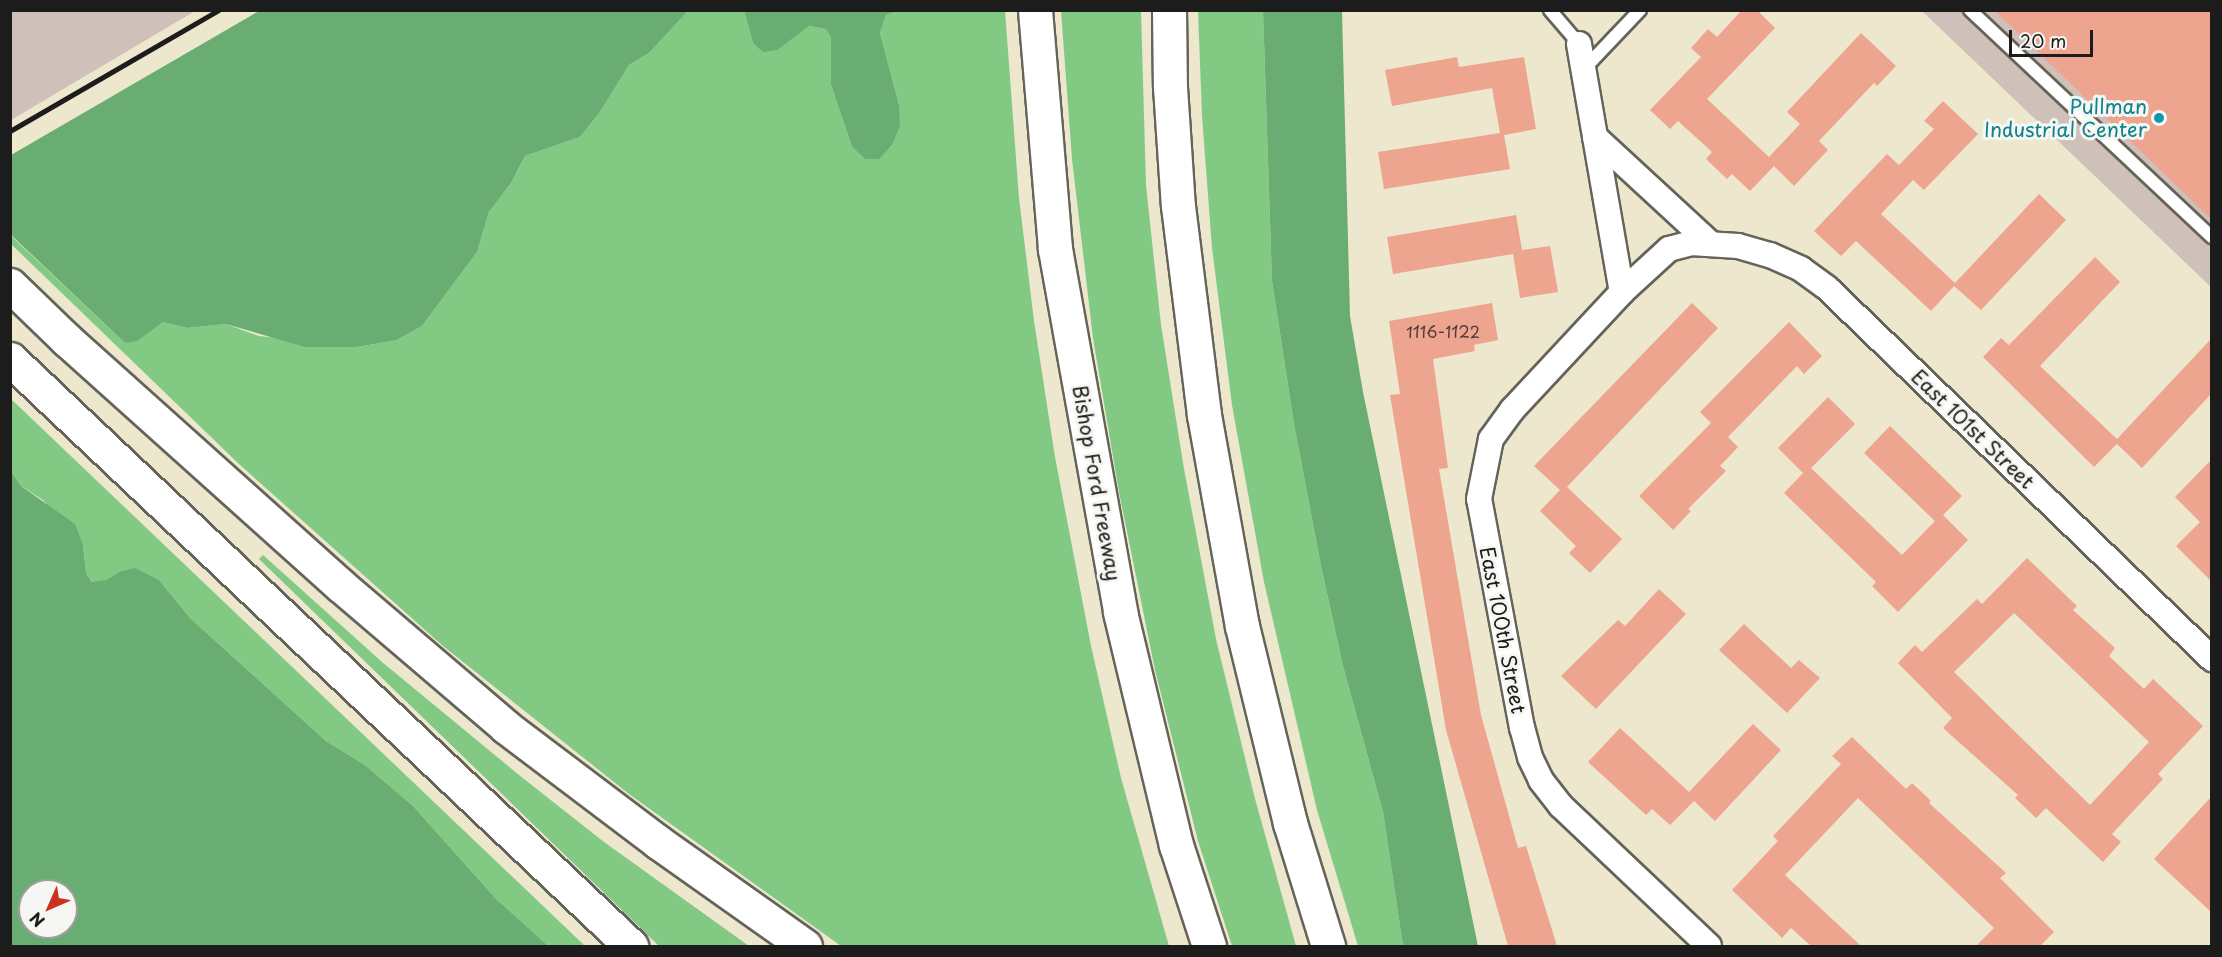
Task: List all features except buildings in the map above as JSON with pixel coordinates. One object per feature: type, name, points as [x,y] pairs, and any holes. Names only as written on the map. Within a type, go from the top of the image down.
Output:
[{"type":"highway","name":"Bishop Ford Freeway","points":[[1035,10],[1054,249],[1120,612],[1176,845],[1209,946]]},
{"type":"highway","points":[[1169,10],[1170,87],[1178,206],[1204,416],[1242,626],[1290,823],[1328,946]]},
{"type":"highway","points":[[10,285],[67,340],[331,577],[506,727],[658,842],[805,946]]},
{"type":"highway","points":[[15,363],[631,946]]},
{"type":"street","points":[[1579,44],[1622,292]]},
{"type":"street","points":[[1595,137],[1710,243]]},
{"type":"street","name":"East 101st Street","points":[[1622,292],[1670,249],[1710,243],[1738,246],[1770,255],[1801,269],[1827,288],[2211,659]]},
{"type":"street","name":"East 100th Street","points":[[1622,292],[1512,410],[1491,439],[1479,499],[1522,728],[1530,757],[1541,780],[1561,806],[1709,946]]},
{"type":"lane","points":[[1550,10],[1579,44]]},
{"type":"lane","points":[[1583,70],[1640,10]]},
{"type":"lane","points":[[1970,10],[2211,237]]},
{"type":"shaded area","points":[[11,10],[195,10],[195,11],[11,120]]},
{"type":"shaded area","points":[[1922,11],[2211,11],[2211,287]]},
{"type":"green space","points":[[896,10],[1005,11],[1019,198],[1034,321],[1055,457],[1091,646],[1121,778],[1169,946],[841,946],[629,794],[443,646],[239,464],[11,244],[10,235],[125,343],[163,322],[187,328],[226,324],[259,336],[357,347],[397,340],[422,326],[477,252],[489,212],[511,183],[525,156],[580,137],[600,112],[629,65],[649,53],[688,11],[744,11],[753,43],[809,26],[826,29],[831,38],[831,85],[852,147],[865,159],[878,159],[892,145],[899,105],[880,33],[886,15]]},
{"type":"green space","points":[[259,11],[688,11],[649,53],[629,65],[600,112],[580,137],[525,156],[511,183],[489,212],[477,252],[422,326],[397,340],[357,347],[305,347],[226,324],[187,328],[163,322],[137,341],[125,343],[11,235],[11,155]]},
{"type":"green space","points":[[744,11],[896,11],[886,15],[880,33],[899,105],[900,126],[892,145],[879,159],[865,159],[852,147],[831,85],[831,38],[826,29],[809,26],[777,50],[763,52],[753,43]]},
{"type":"green space","points":[[1061,11],[1141,11],[1146,185],[1161,325],[1184,469],[1216,639],[1254,795],[1296,946],[1232,946],[1198,841],[1155,670],[1119,492],[1093,338],[1072,159]]},
{"type":"green space","points":[[1198,11],[1263,11],[1272,281],[1294,424],[1321,566],[1343,666],[1383,812],[1403,946],[1358,946],[1317,810],[1264,582],[1232,405],[1212,248],[1202,116]]},
{"type":"green space","points":[[1263,11],[1342,11],[1350,316],[1363,392],[1478,946],[1403,946],[1383,812],[1343,666],[1321,566],[1294,424],[1272,281]]},
{"type":"green space","points":[[10,398],[585,946],[548,946],[531,933],[497,900],[413,806],[365,765],[326,741],[190,618],[159,580],[119,572],[106,580],[93,583],[86,573],[83,545],[43,500],[21,486],[11,471]]},
{"type":"green space","points":[[11,471],[21,486],[75,524],[83,545],[86,573],[92,582],[106,580],[119,572],[135,568],[159,580],[190,618],[326,741],[365,765],[413,806],[497,900],[548,946],[11,946]]},
{"type":"green space","points":[[263,555],[382,662],[519,775],[604,842],[749,946],[659,946],[259,559]]},
{"type":"railway","points":[[10,131],[219,10]]},
{"type":"place","name":"Pullman Industrial Center","points":[[2159,118]]}]
